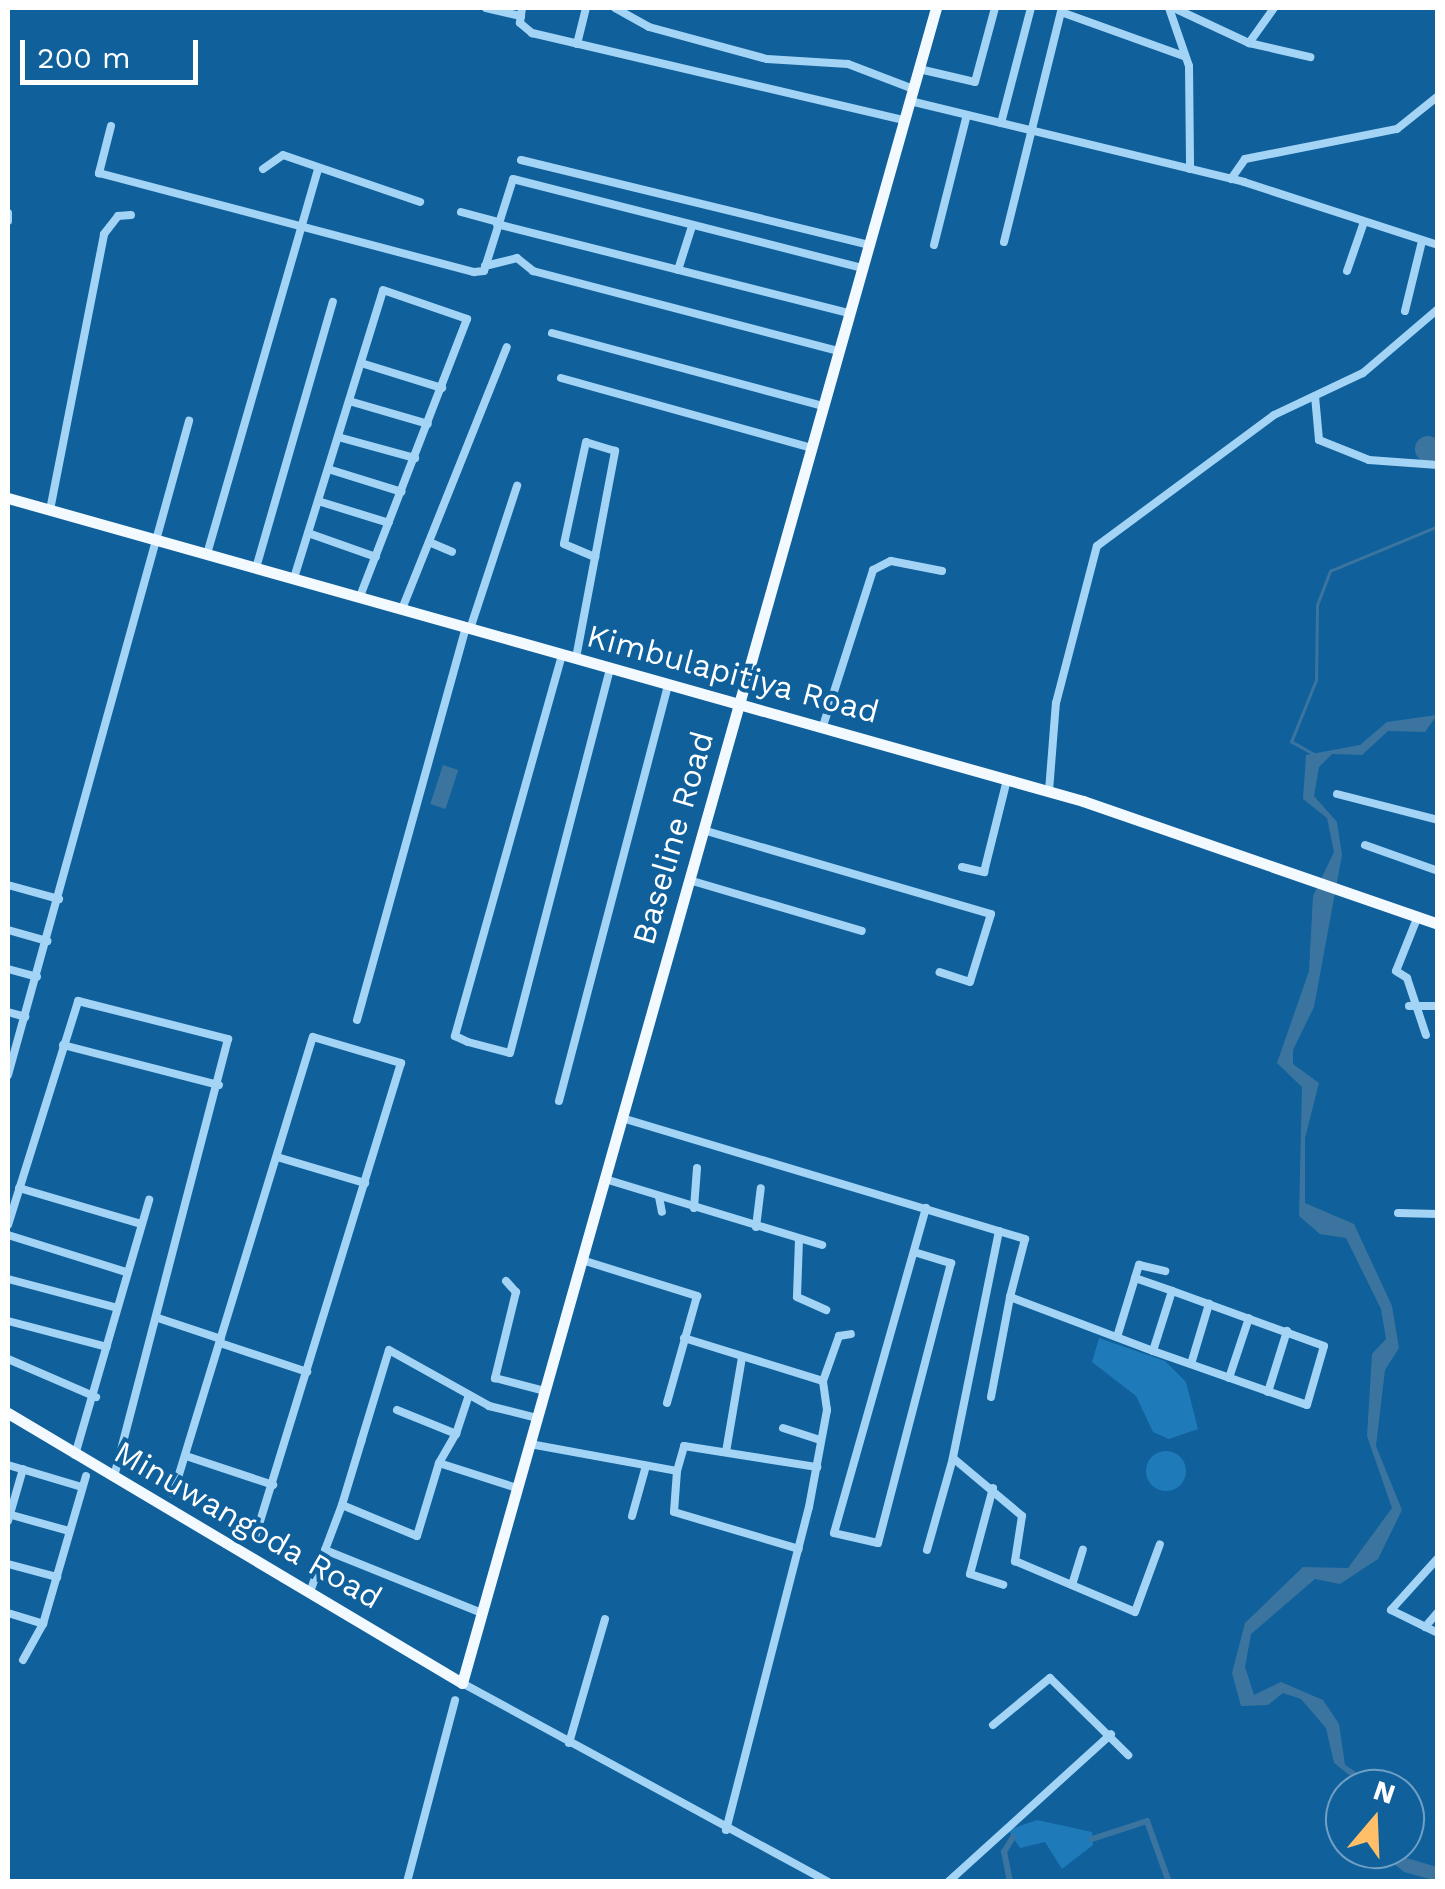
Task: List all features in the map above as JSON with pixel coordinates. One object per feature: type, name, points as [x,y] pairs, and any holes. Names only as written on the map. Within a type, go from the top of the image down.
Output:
[{"type":"main road","name":"Baseline Road","points":[[462,1683],[936,8]]},
{"type":"main road","name":"Kimbulapitiya Road","points":[[8,498],[1049,791],[1345,886],[1438,924]]},
{"type":"main road","name":"Minuwangoda Road","points":[[8,1414],[462,1683]]},
{"type":"street","points":[[486,8],[522,12],[524,30],[904,120]]},
{"type":"street","points":[[572,8],[586,9],[577,44]]},
{"type":"street","points":[[614,8],[649,27],[767,59],[848,64],[911,95],[967,115],[1232,179],[1438,246]]},
{"type":"street","points":[[918,69],[976,82],[995,8]]},
{"type":"street","points":[[1001,123],[1031,8]]},
{"type":"street","points":[[1172,8],[1250,44],[1310,57]]},
{"type":"street","points":[[1172,8],[1195,109],[1190,169]]},
{"type":"street","points":[[1250,44],[1274,8]]},
{"type":"street","points":[[1004,242],[1062,10],[1184,56]]},
{"type":"street","points":[[1232,179],[1245,159],[1398,128],[1438,96]]},
{"type":"street","points":[[934,245],[967,115]]},
{"type":"street","points":[[111,126],[100,173],[474,272],[517,258],[533,271],[839,351]]},
{"type":"street","points":[[263,169],[283,154],[420,202]]},
{"type":"street","points":[[521,160],[869,245]]},
{"type":"street","points":[[207,554],[318,169]]},
{"type":"street","points":[[485,266],[513,178],[862,268]]},
{"type":"street","points":[[461,212],[850,313]]},
{"type":"street","points":[[8,213],[8,221]]},
{"type":"street","points":[[50,510],[104,234],[118,216],[131,215]]},
{"type":"street","points":[[1347,271],[1364,222]]},
{"type":"street","points":[[678,270],[692,226]]},
{"type":"street","points":[[1405,312],[1422,240]]},
{"type":"street","points":[[294,578],[383,290],[466,316],[416,458],[360,596]]},
{"type":"street","points":[[256,568],[333,302]]},
{"type":"street","points":[[1049,791],[1056,703],[1097,546],[1274,415],[1364,373],[1438,309]]},
{"type":"street","points":[[552,333],[823,406]]},
{"type":"street","points":[[402,608],[508,347]]},
{"type":"street","points":[[360,363],[442,388]]},
{"type":"street","points":[[561,378],[812,448]]},
{"type":"street","points":[[1315,396],[1319,440],[1370,460],[1438,465]]},
{"type":"street","points":[[349,400],[428,424]]},
{"type":"street","points":[[8,1076],[189,422]]},
{"type":"street","points":[[338,437],[416,458]]},
{"type":"street","points":[[576,658],[616,450],[586,442],[564,544],[595,557]]},
{"type":"street","points":[[328,469],[402,492]]},
{"type":"street","points":[[357,1020],[468,628],[517,486]]},
{"type":"street","points":[[318,500],[390,523]]},
{"type":"street","points":[[308,533],[376,557]]},
{"type":"street","points":[[429,542],[452,552]]},
{"type":"street","points":[[822,726],[873,570],[891,561],[942,572]]},
{"type":"street","points":[[562,655],[455,1036],[468,1042],[510,1052],[610,668]]},
{"type":"street","points":[[559,1101],[668,684]]},
{"type":"street","points":[[962,867],[984,872],[1007,780]]},
{"type":"street","points":[[1337,794],[1438,820]]},
{"type":"street","points":[[703,830],[990,914],[970,982],[940,972]]},
{"type":"street","points":[[1365,844],[1438,871]]},
{"type":"street","points":[[689,880],[862,932]]},
{"type":"street","points":[[8,884],[58,900]]},
{"type":"street","points":[[1418,916],[1396,971],[1407,978],[1409,1006],[1426,1036]]},
{"type":"street","points":[[8,930],[48,941]]},
{"type":"street","points":[[8,969],[37,977]]},
{"type":"street","points":[[8,1225],[63,1044],[84,1000],[218,1034],[230,1042],[114,1479]]},
{"type":"street","points":[[1409,1006],[1436,1006]]},
{"type":"street","points":[[8,1012],[25,1017]]},
{"type":"street","points":[[173,1494],[313,1037],[401,1063],[256,1538]]},
{"type":"street","points":[[63,1044],[219,1086]]},
{"type":"street","points":[[622,1118],[1026,1239],[1010,1297],[991,1397]]},
{"type":"street","points":[[277,1156],[365,1183]]},
{"type":"street","points":[[694,1208],[697,1168]]},
{"type":"street","points":[[604,1180],[822,1245]]},
{"type":"street","points":[[19,1188],[141,1224]]},
{"type":"street","points":[[756,1227],[762,1188]]},
{"type":"street","points":[[659,1197],[662,1212]]},
{"type":"street","points":[[76,1456],[96,1397],[114,1307],[148,1200]]},
{"type":"street","points":[[914,1252],[951,1263],[878,1543],[834,1533],[926,1208]]},
{"type":"street","points":[[1398,1213],[1438,1214]]},
{"type":"street","points":[[927,1550],[952,1458],[999,1231]]},
{"type":"street","points":[[8,1235],[126,1272]]},
{"type":"street","points":[[800,1239],[797,1297],[826,1310]]},
{"type":"street","points":[[582,1260],[697,1296],[667,1403]]},
{"type":"street","points":[[1117,1337],[1139,1266],[1165,1271]]},
{"type":"street","points":[[1010,1297],[1308,1405],[1324,1346],[1135,1278]]},
{"type":"street","points":[[8,1279],[114,1307]]},
{"type":"street","points":[[506,1281],[516,1292],[495,1378],[545,1391]]},
{"type":"street","points":[[1153,1351],[1172,1291]]},
{"type":"street","points":[[1191,1364],[1210,1304]]},
{"type":"street","points":[[158,1318],[307,1372]]},
{"type":"street","points":[[1229,1378],[1248,1318]]},
{"type":"street","points":[[8,1320],[107,1347]]},
{"type":"street","points":[[1268,1392],[1287,1331]]},
{"type":"street","points":[[726,1830],[817,1467],[823,1381],[839,1336],[850,1334]]},
{"type":"street","points":[[684,1338],[823,1381]]},
{"type":"street","points":[[310,1592],[342,1506],[389,1350],[469,1395],[537,1418]]},
{"type":"street","points":[[726,1452],[742,1357]]},
{"type":"street","points":[[8,1358],[96,1397]]},
{"type":"street","points":[[342,1506],[418,1536],[439,1463],[456,1434],[469,1395]]},
{"type":"street","points":[[397,1410],[456,1434]]},
{"type":"street","points":[[783,1428],[820,1440]]},
{"type":"street","points":[[354,1466],[362,1438]]},
{"type":"street","points":[[530,1444],[677,1471]]},
{"type":"street","points":[[799,1549],[674,1512],[677,1471],[684,1446],[817,1467]]},
{"type":"street","points":[[186,1456],[273,1485]]},
{"type":"street","points":[[952,1458],[993,1488],[1022,1516],[1015,1560],[1136,1612],[1160,1544]]},
{"type":"street","points":[[439,1463],[517,1488]]},
{"type":"street","points":[[8,1465],[82,1487]]},
{"type":"street","points":[[632,1516],[646,1466]]},
{"type":"street","points":[[23,1469],[8,1516],[69,1531]]},
{"type":"street","points":[[23,1660],[43,1624],[86,1476]]},
{"type":"street","points":[[993,1488],[970,1574],[1003,1586]]},
{"type":"street","points":[[325,1550],[482,1613]]},
{"type":"street","points":[[1072,1585],[1083,1550]]},
{"type":"street","points":[[1438,1558],[1391,1610],[1438,1633]]},
{"type":"street","points":[[8,1564],[58,1577]]},
{"type":"street","points":[[1424,1626],[1438,1612]]},
{"type":"street","points":[[8,1613],[43,1624]]},
{"type":"street","points":[[569,1742],[606,1620]]},
{"type":"street","points":[[993,1724],[1050,1678],[1128,1755]]},
{"type":"street","points":[[462,1683],[726,1830],[829,1882]]},
{"type":"street","points":[[407,1882],[456,1700]]},
{"type":"street","points":[[948,1882],[1110,1734]]},
{"type":"shaded area","points":[[1428,436],[1437,440],[1441,449],[1437,458],[1428,462],[1419,458],[1415,449],[1419,440]]},
{"type":"shaded area","points":[[1437,715],[1425,732],[1388,731],[1362,755],[1332,754],[1319,767],[1314,796],[1337,822],[1342,855],[1314,1007],[1293,1050],[1293,1064],[1319,1083],[1305,1138],[1305,1203],[1354,1224],[1392,1306],[1399,1348],[1385,1370],[1376,1446],[1402,1510],[1378,1559],[1340,1584],[1315,1579],[1251,1634],[1245,1667],[1254,1695],[1281,1682],[1323,1700],[1339,1724],[1345,1765],[1351,1769],[1342,1769],[1334,1763],[1326,1728],[1301,1699],[1283,1693],[1268,1705],[1241,1706],[1232,1673],[1245,1623],[1303,1567],[1348,1568],[1392,1508],[1367,1436],[1372,1354],[1386,1339],[1381,1309],[1346,1238],[1320,1234],[1299,1216],[1302,1087],[1277,1063],[1309,971],[1313,896],[1334,852],[1327,818],[1303,799],[1306,755],[1360,745],[1387,722]]},
{"type":"shaded area","points":[[443,765],[458,770],[446,809],[430,804]]},
{"type":"shaded area","points":[[1099,1338],[1165,1361],[1186,1382],[1198,1429],[1169,1439],[1153,1432],[1136,1396],[1092,1362]]},
{"type":"shaded area","points":[[1166,1451],[1180,1457],[1186,1471],[1180,1485],[1166,1491],[1152,1485],[1146,1471],[1152,1457]]},
{"type":"shaded area","points":[[1037,1820],[1092,1832],[1093,1845],[1062,1869],[1045,1842],[1020,1848],[1008,1830]]},
{"type":"shaded area","points":[[1425,1863],[1437,1867],[1437,1881],[1400,1869],[1425,1869]]},
{"type":"waterway","points":[[1313,754],[1291,742],[1316,680],[1317,605],[1330,571],[1438,526]]},
{"type":"waterway","points":[[1092,1839],[1147,1821],[1169,1882]]},
{"type":"waterway","points":[[1010,1882],[1004,1852],[1013,1837]]}]
